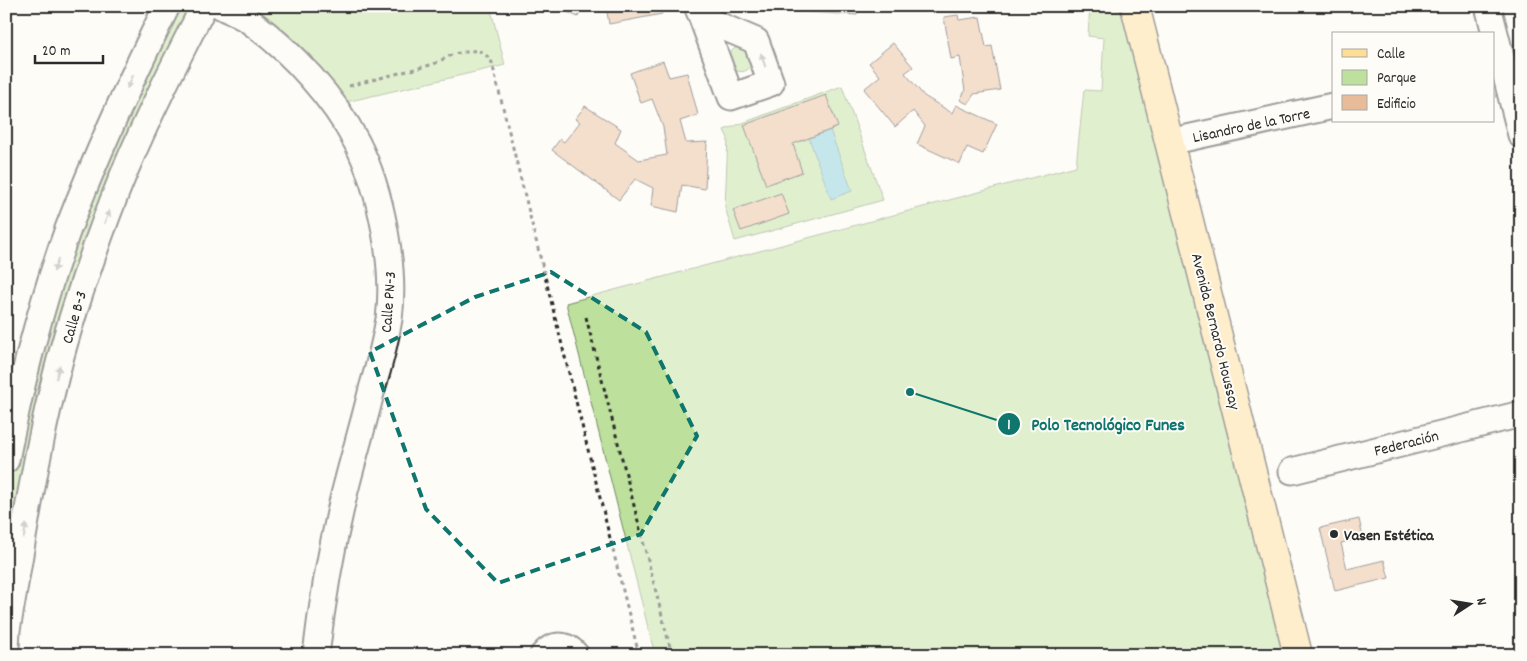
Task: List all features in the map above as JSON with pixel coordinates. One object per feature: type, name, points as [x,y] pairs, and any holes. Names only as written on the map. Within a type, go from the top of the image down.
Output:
[{"type":"main road","name":"Avenida Bernardo Houssay","points":[[1135,6],[1298,655]]},
{"type":"street","points":[[1488,6],[1506,68],[1521,135]]},
{"type":"street","name":"Calle PN-3","points":[[220,7],[250,21],[278,45],[304,69],[332,104],[357,143],[369,171],[387,239],[391,278],[389,318],[381,357],[343,500],[321,612],[316,655]]},
{"type":"street","name":"Calle B-3","points":[[6,648],[9,620],[44,424],[73,314],[96,244],[124,173],[156,102],[220,7]]},
{"type":"street","name":"Calle B-3","points":[[6,460],[14,417],[44,303],[68,230],[96,158],[165,8]]},
{"type":"street","name":"Lisandro de la Torre","points":[[1170,142],[1332,106]]},
{"type":"street","points":[[44,303],[73,314]]},
{"type":"street","name":"Federación","points":[[1292,471],[1521,414]]},
{"type":"street","points":[[543,655],[548,649],[562,646],[569,648],[576,655]]},
{"type":"path","points":[[322,92],[434,64],[453,54],[478,50],[491,60],[639,655]]},
{"type":"path","points":[[586,317],[672,655]]},
{"type":"highlighted area","points":[[551,272],[646,332],[697,436],[641,534],[498,583],[426,509],[370,352],[475,297]]},
{"type":"green space","points":[[167,6],[204,6],[96,244],[6,648],[6,460],[44,303]]},
{"type":"green space","points":[[221,6],[490,6],[505,65],[333,105]]},
{"type":"green space","points":[[1090,6],[1124,6],[1298,655],[655,655],[566,303],[1076,166],[1084,90],[1101,91],[1104,38],[1088,36]]},
{"type":"green space","points":[[1513,6],[1521,6],[1521,32],[1519,31]]},
{"type":"green space","points":[[744,46],[754,62],[742,72],[736,71],[732,69],[728,57],[734,49]]},
{"type":"green space","points":[[842,86],[883,200],[735,241],[725,207],[728,138],[724,130]]},
{"type":"water","points":[[830,130],[852,191],[831,199],[809,138]]},
{"type":"building","points":[[554,6],[583,6],[578,17]]},
{"type":"building","points":[[606,6],[660,6],[662,14],[609,24]]},
{"type":"building","points":[[807,6],[857,6],[857,15],[807,12]]},
{"type":"building","points":[[958,15],[959,20],[980,17],[986,47],[992,46],[1000,90],[974,94],[968,104],[960,100],[965,91],[960,57],[951,59],[944,17]]},
{"type":"building","points":[[893,43],[913,67],[905,73],[924,96],[952,113],[956,105],[997,124],[983,154],[967,147],[960,164],[917,144],[925,126],[913,111],[895,127],[864,89],[880,76],[869,63]]},
{"type":"building","points":[[663,61],[669,77],[687,73],[698,115],[680,121],[686,143],[707,142],[705,189],[682,185],[678,212],[651,206],[653,188],[635,179],[619,200],[552,150],[560,139],[564,142],[580,122],[575,119],[585,106],[621,129],[615,143],[639,160],[667,155],[663,127],[652,99],[641,103],[630,73]]},
{"type":"building","points":[[826,95],[838,127],[793,144],[802,172],[766,185],[744,125]]},
{"type":"building","points":[[781,193],[789,214],[741,231],[733,210]]},
{"type":"building","points":[[1359,519],[1363,538],[1341,543],[1347,569],[1384,560],[1389,578],[1335,591],[1320,528]]},
{"type":"place","name":"Polo Tecnológico Funes","points":[[910,392]]},
{"type":"place","name":"Vasen Estética","points":[[1334,534]]}]
